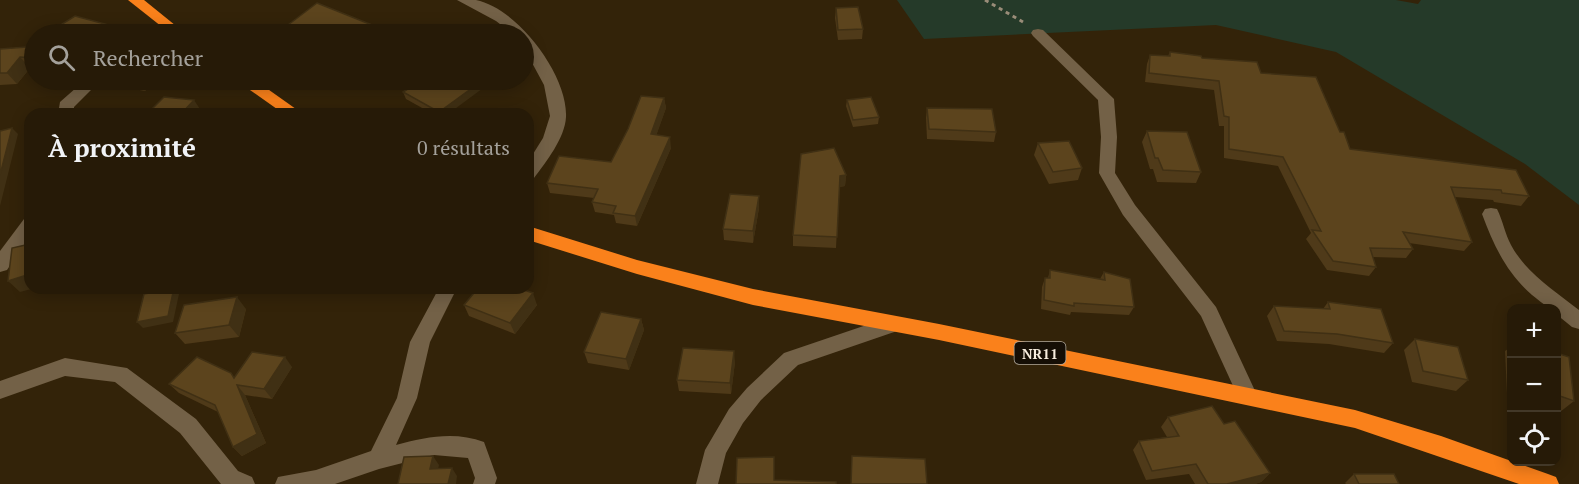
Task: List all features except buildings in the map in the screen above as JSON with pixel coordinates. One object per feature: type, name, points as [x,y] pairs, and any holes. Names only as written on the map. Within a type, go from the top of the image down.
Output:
[{"type":"highway","points":[[140,1],[162,24]]},
{"type":"highway","points":[[260,90],[286,108]]},
{"type":"highway","name":"NR11","points":[[534,235],[637,267],[753,297],[1247,395],[1355,419],[1441,446],[1548,484]]},
{"type":"street","points":[[464,0],[490,11],[508,24]]},
{"type":"street","points":[[1038,33],[1106,99],[1109,137],[1107,173],[1129,210],[1209,312],[1247,395]]},
{"type":"street","points":[[534,54],[545,70],[558,117],[534,164]]},
{"type":"street","points":[[66,108],[83,90]]},
{"type":"street","points":[[1491,214],[1502,246],[1518,267],[1535,286],[1579,321]]},
{"type":"street","points":[[0,265],[24,232]]},
{"type":"street","points":[[380,459],[407,398],[420,342],[445,294]]},
{"type":"street","points":[[707,484],[716,450],[736,416],[754,394],[791,359],[893,324]]},
{"type":"street","points":[[0,390],[65,367],[120,374],[188,426],[230,478],[244,484]]},
{"type":"street","points":[[286,484],[316,480],[380,459],[434,445],[476,449],[486,478],[484,484]]},
{"type":"path","points":[[985,0],[1038,33]]},
{"type":"green space","points":[[897,0],[1396,0],[1418,4],[1421,0],[1579,0],[1579,205],[1525,164],[1336,52],[1216,25],[924,39]]}]
